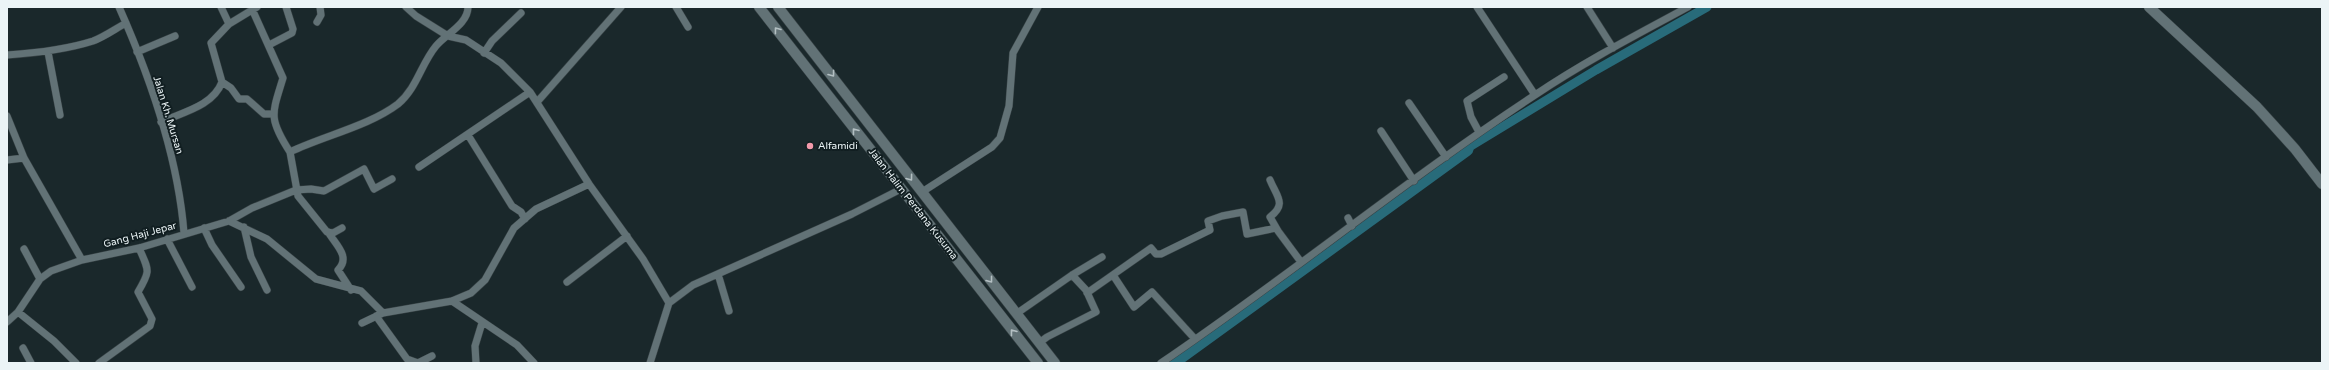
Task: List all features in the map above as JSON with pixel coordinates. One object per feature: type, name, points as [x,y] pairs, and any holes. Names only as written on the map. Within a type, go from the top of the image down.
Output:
[{"type":"main road","name":"Jalan Halim Perdana Kusuma","points":[[759,7],[1038,363]]},
{"type":"main road","name":"Jalan Halim Perdana Kusuma","points":[[778,7],[808,43],[1055,363]]},
{"type":"main road","points":[[2149,7],[2257,107],[2295,149],[2322,184]]},
{"type":"main road","points":[[795,53],[808,43]]},
{"type":"main road","points":[[838,109],[850,99]]},
{"type":"street","name":"Jalan Kh. Mursan","points":[[119,7],[137,52],[161,122],[182,210],[184,233]]},
{"type":"street","points":[[221,7],[229,24]]},
{"type":"street","points":[[269,45],[286,36],[293,29],[286,7]]},
{"type":"street","points":[[317,22],[321,15],[320,7]]},
{"type":"street","points":[[406,7],[416,16],[448,36],[466,40],[501,63],[538,101],[589,184],[627,236],[669,303]]},
{"type":"street","points":[[290,152],[312,141],[360,124],[398,104],[416,84],[436,46],[448,36],[467,15],[468,7]]},
{"type":"street","points":[[538,101],[621,7]]},
{"type":"street","points":[[676,7],[688,27]]},
{"type":"street","points":[[922,192],[992,147],[1000,138],[1010,106],[1013,53],[1038,7]]},
{"type":"street","points":[[1477,7],[1535,95]]},
{"type":"street","points":[[1587,7],[1613,48]]},
{"type":"street","points":[[1161,363],[1414,181],[1479,132],[1535,95],[1613,48],[1688,7]]},
{"type":"street","points":[[161,122],[211,100],[218,93],[222,82],[211,43],[229,24],[254,8],[283,78],[272,114],[278,134],[290,152],[296,190],[320,226],[328,232],[345,258],[344,264],[338,270],[351,290]]},
{"type":"street","points":[[484,53],[492,41],[521,13]]},
{"type":"street","points":[[7,55],[48,52],[94,40],[126,23]]},
{"type":"street","points":[[137,52],[175,36]]},
{"type":"street","points":[[48,52],[60,115]]},
{"type":"street","points":[[1479,132],[1471,117],[1467,100],[1504,77]]},
{"type":"street","points":[[222,82],[231,88],[239,99],[247,99],[264,114],[272,114]]},
{"type":"street","points":[[419,167],[530,92]]},
{"type":"street","points":[[1409,103],[1446,157]]},
{"type":"street","points":[[7,116],[24,158],[82,260]]},
{"type":"street","points":[[1381,131],[1414,181]]},
{"type":"street","points":[[468,135],[512,206],[521,212],[525,219]]},
{"type":"street","points":[[7,160],[24,158]]},
{"type":"street","points":[[296,190],[311,189],[324,191],[364,169],[374,189],[392,179]]},
{"type":"street","points":[[1270,180],[1281,205],[1280,210],[1270,217],[1276,228],[1301,262]]},
{"type":"street","points":[[362,323],[379,315],[452,301],[471,293],[485,280],[514,228],[543,206],[589,184]]},
{"type":"street","points":[[650,363],[669,303],[693,285],[852,214],[901,189]]},
{"type":"street","name":"Gang Haji Jepar","points":[[7,322],[18,312],[40,279],[51,271],[82,260],[139,248],[184,233],[229,221],[252,208],[296,190]]},
{"type":"street","points":[[1087,293],[1152,248],[1156,254],[1161,254],[1210,230],[1208,221],[1222,216],[1243,212],[1247,234],[1276,228]]},
{"type":"street","points":[[1348,218],[1352,226]]},
{"type":"street","points":[[229,221],[267,239],[316,279],[351,290],[361,291],[367,295],[407,359],[418,363],[432,356]]},
{"type":"street","points":[[244,227],[251,257],[267,290]]},
{"type":"street","points":[[204,228],[212,245],[241,287]]},
{"type":"street","points":[[328,232],[333,233],[342,228]]},
{"type":"street","points":[[567,282],[627,236]]},
{"type":"street","points":[[167,239],[192,287]]},
{"type":"street","points":[[99,363],[150,326],[152,318],[138,292],[148,275],[148,266],[139,248]]},
{"type":"street","points":[[24,249],[40,279]]},
{"type":"street","points":[[1016,314],[1072,275],[1102,257]]},
{"type":"street","points":[[718,274],[729,311]]},
{"type":"street","points":[[1039,343],[1047,337],[1096,312],[1087,293],[1072,275]]},
{"type":"street","points":[[1113,275],[1134,307],[1152,292],[1195,339]]},
{"type":"street","points":[[452,301],[482,323],[518,345],[534,363]]},
{"type":"street","points":[[18,312],[54,341],[76,363]]},
{"type":"street","points":[[476,363],[475,346],[482,323]]},
{"type":"street","points":[[23,348],[31,363]]},
{"type":"waterway","points":[[1466,149],[1596,70],[1707,7]]},
{"type":"waterway","points":[[1171,363],[1466,149]]},
{"type":"place","name":"Alfamidi","points":[[810,146]]}]
